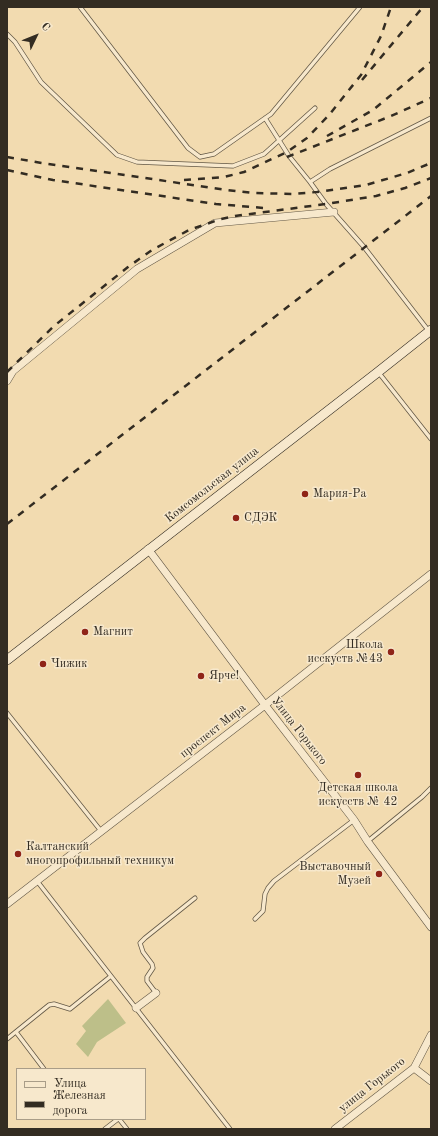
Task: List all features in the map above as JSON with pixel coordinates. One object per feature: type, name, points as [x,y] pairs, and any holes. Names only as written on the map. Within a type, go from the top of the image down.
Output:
[{"type":"street","points":[[7,380],[13,371],[137,269],[215,223],[334,212]]},
{"type":"street","name":"Комсомольская улица","points":[[7,660],[430,330]]},
{"type":"street","name":"Улица Горького","points":[[148,549],[265,705],[354,820],[368,842],[431,927]]},
{"type":"street","name":"проспект Мира","points":[[7,904],[102,832],[431,574]]},
{"type":"street","points":[[136,1008],[156,993]]},
{"type":"street","name":"улица Горького","points":[[335,1129],[414,1068],[431,1035]]},
{"type":"street","points":[[414,1068],[431,1081]]},
{"type":"lane","points":[[80,7],[188,148],[200,157],[214,154],[271,114],[360,7]]},
{"type":"lane","points":[[7,34],[15,42],[41,82],[117,155],[137,162],[233,166],[264,154],[315,108]]},
{"type":"lane","points":[[265,118],[289,156],[326,204],[364,247],[430,330]]},
{"type":"lane","points":[[310,182],[330,170],[431,118]]},
{"type":"lane","points":[[378,372],[431,439]]},
{"type":"lane","points":[[7,713],[102,832]]},
{"type":"lane","points":[[368,842],[431,788]]},
{"type":"lane","points":[[255,919],[263,911],[265,894],[274,881],[354,820]]},
{"type":"lane","points":[[37,881],[230,1129]]},
{"type":"lane","points":[[156,993],[147,982],[147,977],[153,968],[152,964],[143,952],[140,943],[195,898]]},
{"type":"lane","points":[[7,1039],[49,1005],[54,1004],[70,1010],[111,976]]},
{"type":"lane","points":[[16,1032],[43,1068]]},
{"type":"lane","points":[[105,1129],[117,1120]]},
{"type":"lane","points":[[119,1120],[127,1129]]},
{"type":"green space","points":[[108,999],[126,1023],[97,1042],[88,1057],[76,1044],[86,1031],[82,1026]]},
{"type":"railway","points":[[184,180],[224,177],[244,172],[287,152],[307,138],[329,115],[361,75],[381,36],[391,7]]},
{"type":"railway","points":[[362,80],[423,7]]},
{"type":"railway","points":[[327,136],[373,110],[431,62]]},
{"type":"railway","points":[[287,157],[391,116],[431,98]]},
{"type":"railway","points":[[7,157],[227,190],[253,193],[292,194],[366,185],[407,173],[431,163]]},
{"type":"railway","points":[[7,170],[53,180],[216,204],[264,208]]},
{"type":"railway","points":[[7,372],[54,326],[128,267],[152,250],[189,230],[221,219],[235,216],[376,196],[405,188],[431,178]]},
{"type":"railway","points":[[7,524],[431,196]]},
{"type":"place","name":"Мария-Ра","points":[[305,494]]},
{"type":"place","name":"СДЭК","points":[[236,518]]},
{"type":"place","name":"Магнит","points":[[85,632]]},
{"type":"place","name":"Школа исскуств №43","points":[[391,652]]},
{"type":"place","name":"Чижик","points":[[43,664]]},
{"type":"place","name":"Ярче!","points":[[201,676]]},
{"type":"place","name":"Детская школа искусств № 42","points":[[358,775]]},
{"type":"place","name":"Калтанский многопрофильный техникум","points":[[18,854]]},
{"type":"place","name":"Выставочный Музей","points":[[379,874]]}]
